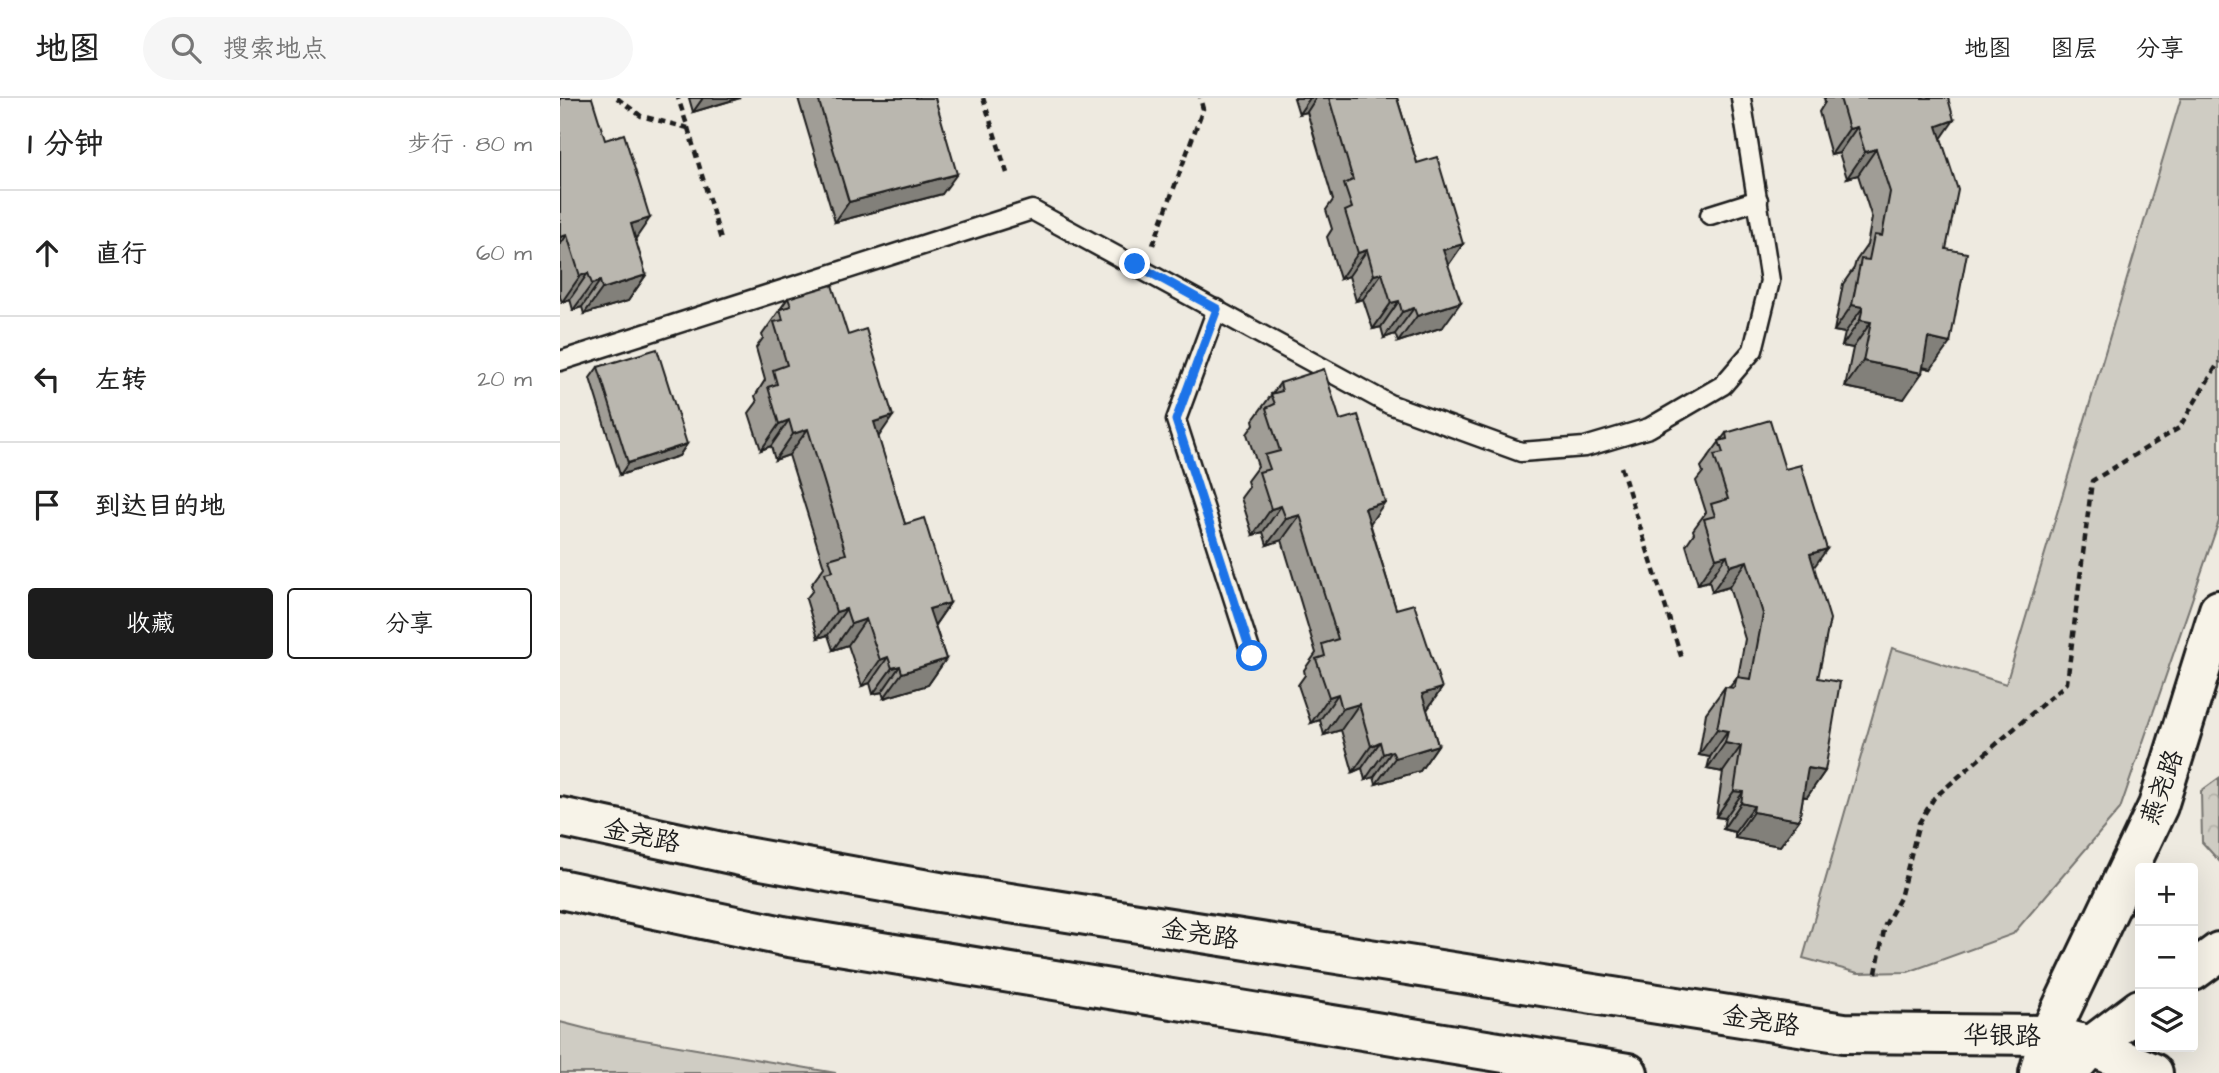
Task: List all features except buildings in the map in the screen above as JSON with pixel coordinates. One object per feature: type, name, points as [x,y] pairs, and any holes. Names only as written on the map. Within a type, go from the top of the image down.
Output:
[{"type":"main road","name":"燕尧路","points":[[2039,1073],[2049,1035],[2158,806],[2219,610]]},
{"type":"main road","name":"金尧路","points":[[560,817],[745,857],[939,892],[1843,1033]]},
{"type":"main road","points":[[560,889],[783,936],[1628,1073]]},
{"type":"main road","points":[[2198,967],[2219,952]]},
{"type":"main road","points":[[2079,1059],[2135,1014]]},
{"type":"main road","name":"华银路","points":[[1843,1033],[2049,1035],[2079,1059],[2152,1073]]},
{"type":"lane","points":[[560,361],[1032,210],[1389,404],[1521,452],[1585,447],[1649,428],[1723,385],[1753,350],[1770,281],[1741,98]]},
{"type":"lane","points":[[1710,215],[1758,200]]},
{"type":"lane","points":[[1217,309],[1176,420],[1252,656]]},
{"type":"path","points":[[617,98],[641,116],[688,128]]},
{"type":"path","points":[[678,98],[722,243]]},
{"type":"path","points":[[983,98],[1007,173]]},
{"type":"path","points":[[1144,269],[1203,109],[1200,98]]},
{"type":"path","points":[[1877,973],[1885,925],[1900,898],[1919,824],[1934,799],[2067,683],[2092,481],[2179,428],[2219,362]]},
{"type":"path","points":[[1612,439],[1682,659]]},
{"type":"green space","points":[[2181,98],[2219,98],[2219,521],[2120,809],[2013,934],[1908,972],[1858,973],[1803,958],[1892,648],[2006,684]]},
{"type":"green space","points":[[2219,778],[2219,861],[2202,842],[2201,791]]},
{"type":"green space","points":[[560,1022],[603,1033],[836,1073],[560,1073]]},
{"type":"route","points":[[1135,264],[1217,309],[1176,420],[1252,656]]}]
